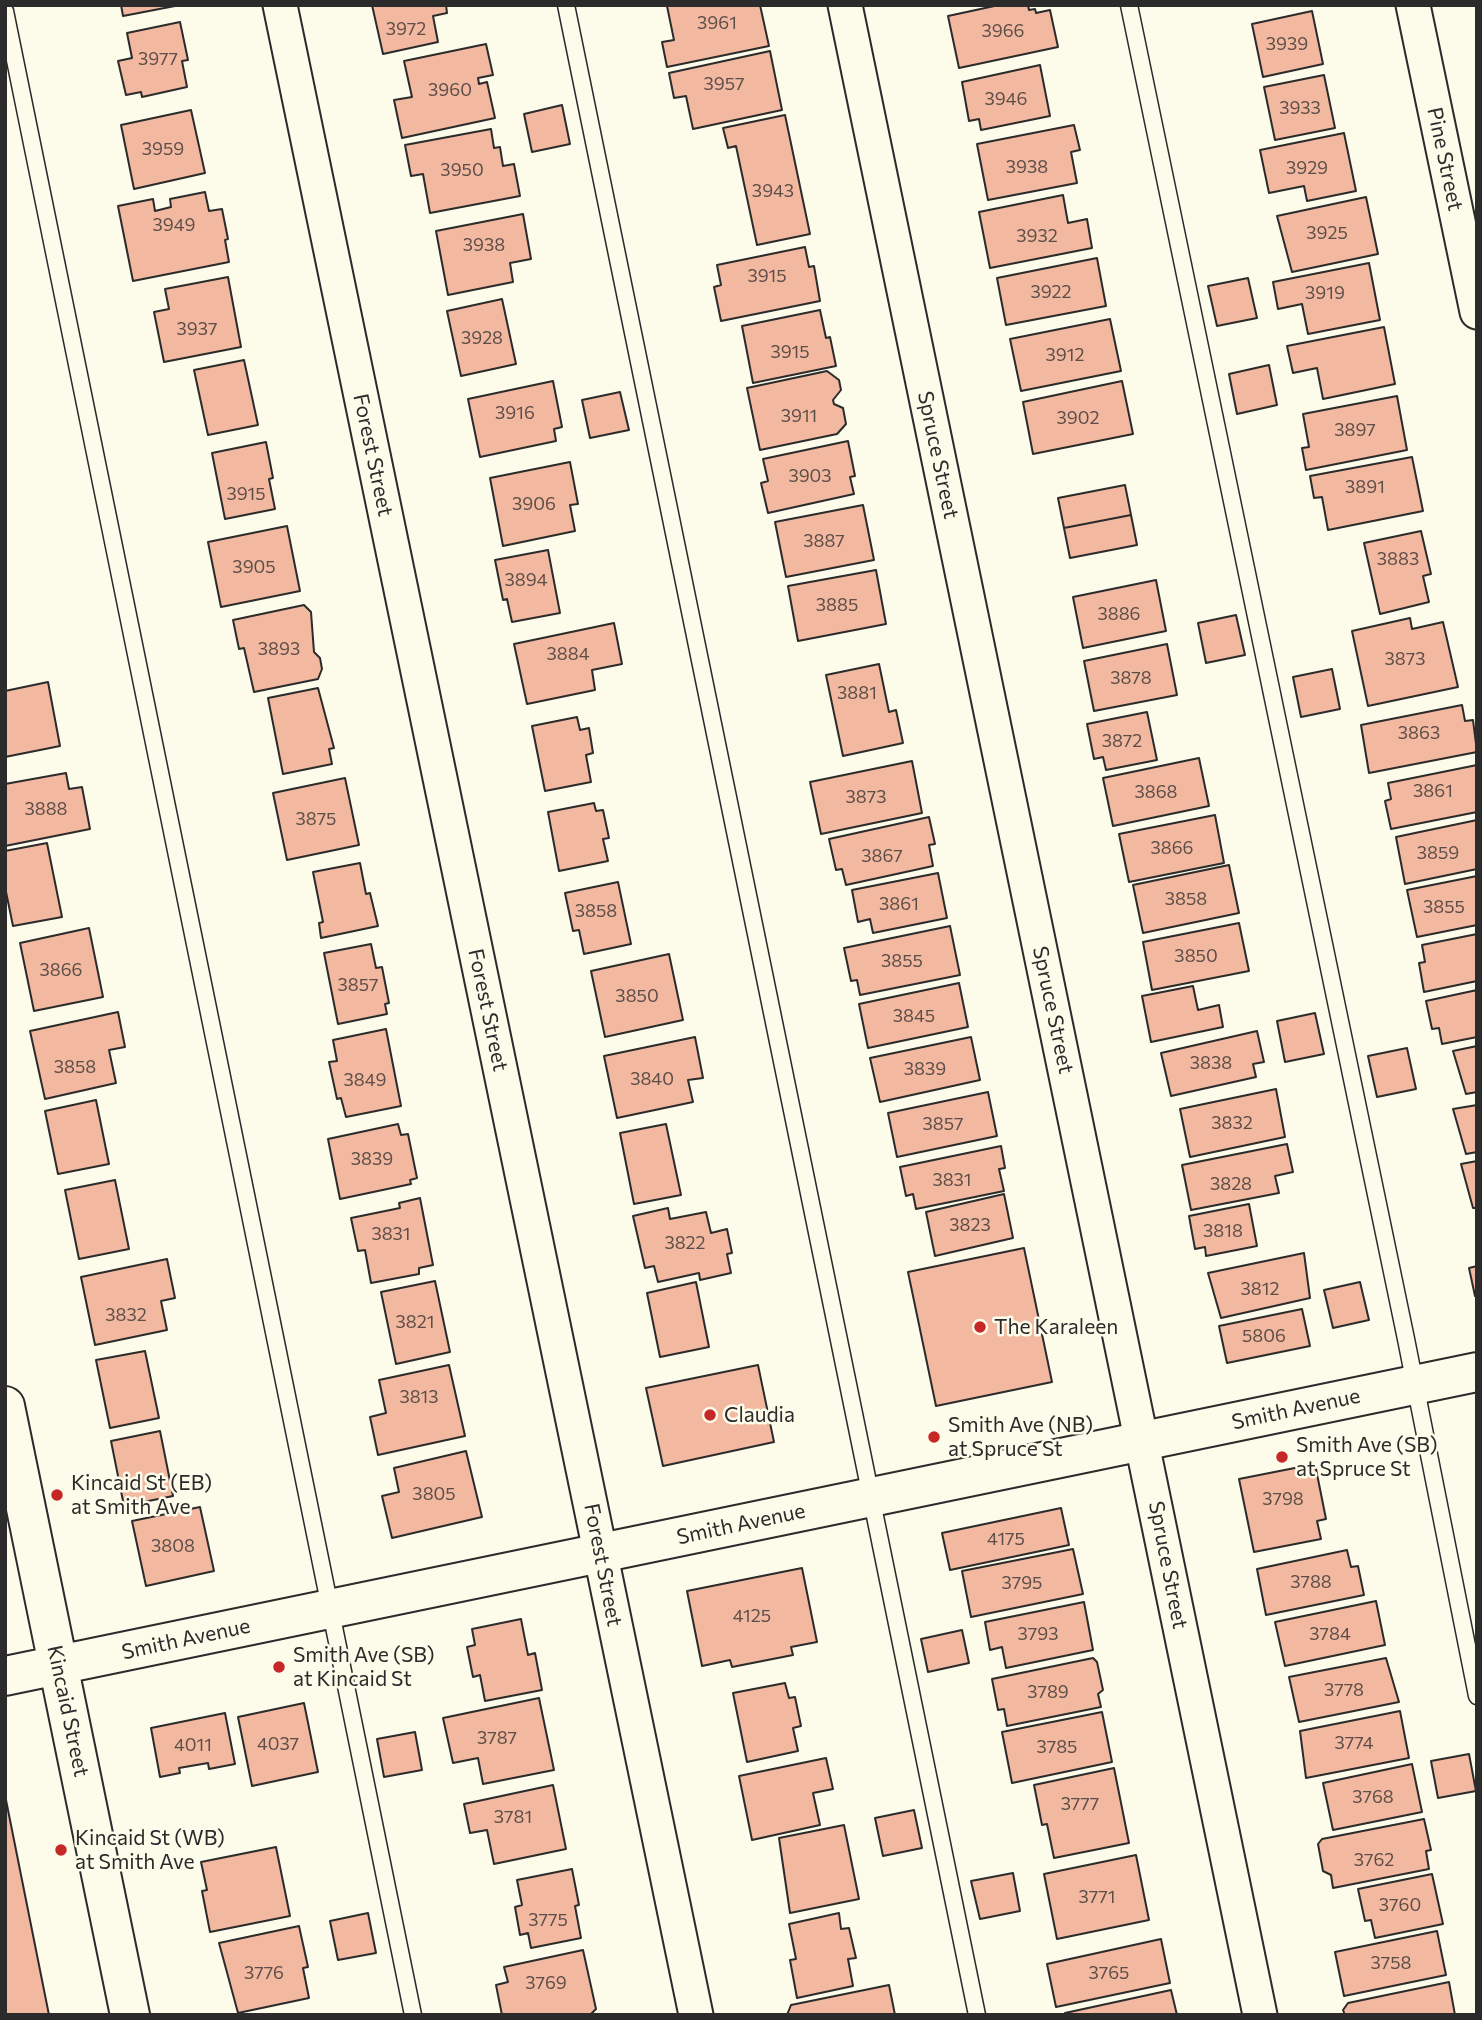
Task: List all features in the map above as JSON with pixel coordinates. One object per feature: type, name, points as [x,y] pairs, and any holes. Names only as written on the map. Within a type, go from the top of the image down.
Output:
[{"type":"street","name":"Forest Street","points":[[280,5],[696,2015]]},
{"type":"street","name":"Spruce Street","points":[[845,5],[1260,2015]]},
{"type":"street","name":"Pine Street","points":[[1413,5],[1477,312]]},
{"type":"street","name":"Smith Avenue","points":[[5,1676],[1477,1372]]},
{"type":"street","name":"Kincaid Street","points":[[5,1406],[130,2015]]},
{"type":"lane","points":[[566,5],[977,2015]]},
{"type":"lane","points":[[1129,5],[1415,1384],[1477,1696]]},
{"type":"lane","points":[[5,11],[413,2015]]},
{"type":"building","points":[[121,5],[175,5],[175,6],[123,16]]},
{"type":"building","points":[[372,5],[446,5],[447,13],[433,16],[438,42],[383,54]]},
{"type":"building","points":[[760,5],[769,46],[667,67],[662,42],[674,40],[667,6]]},
{"type":"building","points":[[999,5],[1028,5],[1029,10],[1035,9],[1036,13],[1050,10],[1058,47],[959,68],[948,16]]},
{"type":"building","points":[[1312,11],[1323,64],[1263,77],[1252,24]]},
{"type":"building","points":[[180,22],[188,60],[182,61],[187,87],[142,97],[141,92],[126,95],[118,61],[132,58],[127,33]]},
{"type":"building","points":[[486,44],[493,75],[478,78],[479,84],[487,82],[495,118],[402,138],[394,100],[412,97],[404,61]]},
{"type":"building","points":[[770,51],[782,110],[693,129],[686,96],[674,98],[669,73]]},
{"type":"building","points":[[1040,65],[1050,116],[981,130],[979,119],[969,121],[962,82]]},
{"type":"building","points":[[1324,75],[1335,128],[1275,140],[1264,87]]},
{"type":"building","points":[[562,105],[570,144],[532,152],[524,114]]},
{"type":"building","points":[[191,110],[205,173],[134,189],[121,125]]},
{"type":"building","points":[[785,115],[810,234],[757,245],[736,146],[728,148],[723,128]]},
{"type":"building","points":[[1074,125],[1080,150],[1071,152],[1077,183],[988,200],[977,144]]},
{"type":"building","points":[[491,129],[494,148],[500,147],[503,166],[514,164],[520,196],[430,213],[423,174],[411,176],[405,145]]},
{"type":"building","points":[[1344,133],[1356,191],[1307,201],[1304,186],[1269,193],[1260,150]]},
{"type":"building","points":[[205,192],[209,211],[222,209],[229,262],[133,281],[118,206],[153,199],[155,211],[171,207],[170,199]]},
{"type":"building","points":[[1063,195],[1068,223],[1087,219],[1092,248],[990,268],[979,212]]},
{"type":"building","points":[[1366,197],[1378,254],[1292,272],[1277,216]]},
{"type":"building","points":[[523,214],[531,259],[510,263],[513,282],[448,295],[436,231]]},
{"type":"building","points":[[805,247],[809,267],[814,266],[820,301],[721,321],[714,287],[721,285],[717,265]]},
{"type":"building","points":[[1097,258],[1106,306],[1006,325],[997,278]]},
{"type":"building","points":[[1369,263],[1380,320],[1308,334],[1302,304],[1278,309],[1273,282]]},
{"type":"building","points":[[228,277],[241,347],[164,362],[154,312],[169,309],[165,289]]},
{"type":"building","points":[[1248,278],[1257,318],[1217,326],[1208,286]]},
{"type":"building","points":[[502,299],[516,364],[461,376],[447,311]]},
{"type":"building","points":[[820,310],[826,338],[830,337],[836,366],[753,383],[742,326]]},
{"type":"building","points":[[1110,319],[1121,371],[1021,391],[1010,339]]},
{"type":"building","points":[[1384,327],[1395,384],[1323,399],[1317,368],[1293,373],[1287,346]]},
{"type":"building","points":[[244,360],[258,425],[208,435],[194,370]]},
{"type":"building","points":[[1269,365],[1277,405],[1237,414],[1229,374]]},
{"type":"building","points":[[827,371],[839,380],[841,390],[833,400],[834,404],[843,408],[846,424],[837,434],[760,450],[747,388]]},
{"type":"building","points":[[553,381],[562,427],[554,429],[556,441],[480,457],[468,399]]},
{"type":"building","points":[[1122,381],[1133,434],[1033,454],[1023,402]]},
{"type":"building","points":[[620,392],[629,430],[590,438],[582,400]]},
{"type":"building","points":[[1397,396],[1407,450],[1306,470],[1302,448],[1309,447],[1303,414]]},
{"type":"building","points":[[848,441],[855,476],[850,477],[854,494],[768,513],[761,483],[768,481],[763,459]]},
{"type":"building","points":[[266,442],[273,478],[269,479],[275,509],[225,519],[212,453]]},
{"type":"building","points":[[1412,457],[1423,511],[1328,530],[1322,497],[1314,498],[1310,476]]},
{"type":"building","points":[[570,462],[578,504],[570,505],[575,531],[503,546],[490,478]]},
{"type":"building","points":[[1125,485],[1131,515],[1064,528],[1058,498]]},
{"type":"building","points":[[863,505],[874,560],[786,577],[775,522]]},
{"type":"building","points":[[1131,515],[1137,545],[1070,558],[1064,528]]},
{"type":"building","points":[[287,526],[300,591],[221,607],[208,542]]},
{"type":"building","points":[[1421,531],[1431,574],[1423,576],[1429,602],[1380,614],[1364,543]]},
{"type":"building","points":[[548,550],[560,613],[512,622],[507,599],[503,600],[495,560]]},
{"type":"building","points":[[876,570],[886,624],[798,641],[788,586]]},
{"type":"building","points":[[1156,580],[1166,631],[1083,648],[1073,597]]},
{"type":"building","points":[[304,605],[311,612],[314,652],[320,658],[322,669],[318,679],[254,692],[244,648],[239,649],[233,620]]},
{"type":"building","points":[[1236,615],[1245,655],[1206,663],[1198,623]]},
{"type":"building","points":[[1410,618],[1412,629],[1443,622],[1458,687],[1368,706],[1352,631]]},
{"type":"building","points":[[614,623],[622,664],[592,670],[595,690],[527,704],[514,644]]},
{"type":"building","points":[[1167,644],[1177,695],[1094,711],[1084,661]]},
{"type":"building","points":[[879,664],[889,712],[896,710],[903,743],[843,756],[826,675]]},
{"type":"building","points":[[1332,669],[1340,709],[1301,717],[1293,677]]},
{"type":"building","points":[[48,682],[60,746],[5,757],[5,691]]},
{"type":"building","points":[[318,688],[334,748],[329,749],[332,764],[283,774],[268,698]]},
{"type":"building","points":[[1462,705],[1465,721],[1473,720],[1477,752],[1369,773],[1361,725]]},
{"type":"building","points":[[1147,712],[1157,760],[1106,770],[1103,757],[1094,759],[1087,724]]},
{"type":"building","points":[[577,717],[580,730],[589,728],[593,753],[586,755],[591,782],[545,791],[532,726]]},
{"type":"building","points":[[1199,758],[1209,806],[1113,826],[1103,778]]},
{"type":"building","points":[[912,761],[922,813],[821,834],[810,782]]},
{"type":"building","points":[[1477,765],[1477,812],[1391,829],[1385,801],[1391,799],[1388,783]]},
{"type":"building","points":[[66,773],[69,789],[82,787],[90,829],[5,846],[5,784]]},
{"type":"building","points":[[345,778],[359,845],[287,860],[273,793]]},
{"type":"building","points":[[594,803],[596,811],[603,810],[609,838],[603,839],[608,861],[559,871],[548,812]]},
{"type":"building","points":[[1215,815],[1224,863],[1129,882],[1119,834]]},
{"type":"building","points":[[929,817],[935,844],[929,845],[933,866],[846,885],[842,869],[836,870],[829,839]]},
{"type":"building","points":[[1477,820],[1477,869],[1405,884],[1396,837]]},
{"type":"building","points":[[47,843],[62,917],[13,926],[5,887],[5,851]]},
{"type":"building","points":[[360,863],[366,894],[370,893],[378,926],[321,938],[319,923],[323,922],[313,872]]},
{"type":"building","points":[[1229,865],[1239,913],[1143,933],[1133,885]]},
{"type":"building","points":[[938,873],[947,918],[873,933],[870,919],[858,922],[852,890]]},
{"type":"building","points":[[1477,876],[1477,925],[1417,937],[1407,890]]},
{"type":"building","points":[[618,882],[631,944],[584,954],[579,930],[573,931],[565,893]]},
{"type":"building","points":[[1239,923],[1249,971],[1152,990],[1143,942]]},
{"type":"building","points":[[950,926],[960,975],[860,995],[857,980],[851,981],[844,948]]},
{"type":"building","points":[[89,928],[103,997],[34,1011],[20,943]]},
{"type":"building","points":[[1477,934],[1477,981],[1424,992],[1419,963],[1425,962],[1422,945]]},
{"type":"building","points":[[371,944],[376,968],[382,967],[389,1003],[385,1004],[387,1014],[338,1024],[324,953]]},
{"type":"building","points":[[669,954],[683,1020],[605,1037],[591,971]]},
{"type":"building","points":[[959,983],[968,1027],[868,1048],[859,1004]]},
{"type":"building","points":[[1193,986],[1198,1010],[1219,1005],[1223,1027],[1151,1042],[1142,996]]},
{"type":"building","points":[[1477,990],[1477,1037],[1442,1044],[1439,1028],[1432,1029],[1426,1001]]},
{"type":"building","points":[[118,1012],[125,1047],[109,1050],[116,1083],[45,1099],[30,1031]]},
{"type":"building","points":[[1315,1013],[1324,1054],[1285,1062],[1277,1021]]},
{"type":"building","points":[[386,1029],[401,1106],[346,1117],[341,1098],[337,1099],[329,1062],[337,1061],[333,1040]]},
{"type":"building","points":[[1257,1031],[1264,1062],[1253,1064],[1256,1077],[1171,1096],[1161,1053]]},
{"type":"building","points":[[695,1037],[703,1078],[688,1080],[693,1102],[617,1118],[604,1056]]},
{"type":"building","points":[[971,1037],[980,1080],[880,1102],[870,1058]]},
{"type":"building","points":[[1477,1046],[1477,1092],[1466,1094],[1453,1051]]},
{"type":"building","points":[[1407,1048],[1416,1089],[1377,1097],[1368,1056]]},
{"type":"building","points":[[1276,1089],[1285,1137],[1190,1157],[1180,1109]]},
{"type":"building","points":[[988,1092],[997,1136],[897,1157],[888,1113]]},
{"type":"building","points":[[96,1100],[109,1164],[58,1174],[45,1111]]},
{"type":"building","points":[[1477,1105],[1477,1152],[1466,1154],[1453,1109]]},
{"type":"building","points":[[398,1124],[401,1135],[408,1134],[417,1178],[410,1180],[411,1184],[340,1199],[328,1139]]},
{"type":"building","points":[[666,1124],[681,1195],[634,1204],[620,1133]]},
{"type":"building","points":[[1287,1144],[1293,1172],[1275,1176],[1279,1193],[1191,1210],[1182,1165]]},
{"type":"building","points":[[1001,1146],[1005,1168],[999,1169],[1004,1191],[916,1209],[913,1194],[906,1196],[900,1167]]},
{"type":"building","points":[[1477,1161],[1477,1208],[1473,1208],[1461,1164]]},
{"type":"building","points":[[115,1180],[129,1249],[79,1259],[65,1190]]},
{"type":"building","points":[[1004,1194],[1013,1238],[935,1256],[926,1212]]},
{"type":"building","points":[[420,1198],[433,1265],[419,1268],[419,1274],[371,1283],[365,1250],[358,1251],[351,1218],[400,1208],[399,1203]]},
{"type":"building","points":[[1249,1204],[1257,1246],[1206,1256],[1205,1247],[1195,1249],[1189,1216]]},
{"type":"building","points":[[668,1208],[670,1219],[706,1212],[711,1233],[727,1229],[732,1253],[727,1254],[731,1273],[700,1280],[699,1273],[658,1282],[654,1266],[645,1268],[633,1216]]},
{"type":"building","name":"The Karaleen","points":[[1024,1248],[1052,1382],[936,1406],[908,1272]]},
{"type":"building","points":[[1304,1253],[1310,1298],[1221,1318],[1208,1273]]},
{"type":"building","points":[[167,1259],[175,1298],[161,1301],[167,1330],[95,1345],[81,1277]]},
{"type":"building","points":[[1477,1266],[1477,1295],[1475,1296],[1469,1268]]},
{"type":"building","points":[[435,1281],[450,1352],[396,1364],[381,1292]]},
{"type":"building","points":[[696,1282],[709,1347],[660,1357],[647,1293]]},
{"type":"building","points":[[1360,1282],[1369,1320],[1333,1328],[1324,1290]]},
{"type":"building","points":[[1302,1309],[1310,1346],[1227,1363],[1219,1326]]},
{"type":"building","points":[[145,1351],[159,1418],[110,1428],[96,1360]]},
{"type":"building","points":[[449,1365],[465,1436],[378,1455],[370,1417],[386,1413],[379,1380]]},
{"type":"building","name":"Claudia","points":[[758,1365],[774,1442],[663,1466],[646,1388]]},
{"type":"building","points":[[160,1431],[173,1496],[124,1506],[111,1441]]},
{"type":"building","points":[[466,1451],[482,1517],[392,1538],[382,1496],[399,1492],[394,1468]]},
{"type":"building","points":[[1315,1464],[1326,1519],[1317,1521],[1321,1539],[1254,1552],[1239,1479]]},
{"type":"building","points":[[200,1507],[214,1571],[146,1586],[132,1521]]},
{"type":"building","points":[[1061,1508],[1069,1545],[950,1570],[942,1533]]},
{"type":"building","points":[[1073,1549],[1083,1594],[971,1617],[962,1571]]},
{"type":"building","points":[[1347,1550],[1351,1567],[1358,1566],[1364,1595],[1266,1615],[1257,1569]]},
{"type":"building","points":[[802,1568],[817,1642],[791,1647],[793,1655],[732,1667],[730,1660],[702,1666],[687,1591]]},
{"type":"building","points":[[1376,1601],[1385,1645],[1285,1666],[1275,1622]]},
{"type":"building","points":[[1084,1602],[1093,1650],[1006,1668],[1002,1647],[990,1650],[985,1622]]},
{"type":"building","points":[[521,1619],[528,1655],[535,1653],[542,1690],[485,1701],[480,1675],[473,1677],[467,1647],[475,1645],[472,1629]]},
{"type":"building","points":[[962,1630],[969,1663],[928,1672],[921,1639]]},
{"type":"building","points":[[1093,1658],[1097,1662],[1103,1690],[1098,1694],[1101,1707],[1007,1726],[1004,1709],[998,1710],[992,1679]]},
{"type":"building","points":[[1386,1658],[1399,1702],[1299,1722],[1289,1677]]},
{"type":"building","points":[[785,1683],[789,1698],[795,1697],[801,1726],[793,1728],[798,1751],[747,1762],[733,1693]]},
{"type":"building","points":[[539,1698],[554,1770],[483,1784],[478,1758],[453,1763],[443,1718]]},
{"type":"building","points":[[304,1703],[318,1772],[252,1786],[238,1717]]},
{"type":"building","points":[[1400,1711],[1409,1758],[1306,1778],[1300,1731]]},
{"type":"building","points":[[1102,1712],[1112,1762],[1012,1783],[1002,1732]]},
{"type":"building","points":[[225,1713],[235,1764],[209,1769],[208,1763],[179,1768],[180,1773],[160,1777],[151,1728]]},
{"type":"building","points":[[415,1732],[422,1770],[384,1777],[377,1739]]},
{"type":"building","points":[[1469,1754],[1476,1791],[1438,1798],[1431,1761]]},
{"type":"building","points":[[826,1758],[833,1789],[813,1793],[820,1825],[752,1840],[739,1776]]},
{"type":"building","points":[[1412,1764],[1422,1812],[1333,1830],[1323,1783]]},
{"type":"building","points":[[1114,1768],[1129,1843],[1054,1858],[1047,1824],[1042,1825],[1034,1785]]},
{"type":"building","points":[[553,1785],[566,1849],[494,1864],[487,1830],[470,1833],[464,1804]]},
{"type":"building","points":[[5,1795],[49,2015],[5,2015]]},
{"type":"building","points":[[914,1810],[922,1848],[883,1856],[875,1818]]},
{"type":"building","points":[[1424,1819],[1431,1850],[1426,1851],[1429,1869],[1333,1888],[1331,1875],[1323,1871],[1318,1844],[1322,1839]]},
{"type":"building","points":[[844,1825],[859,1899],[790,1913],[779,1838]]},
{"type":"building","points":[[276,1847],[290,1916],[210,1932],[202,1891],[207,1890],[201,1862]]},
{"type":"building","points":[[1136,1855],[1149,1920],[1057,1939],[1044,1874]]},
{"type":"building","points":[[572,1869],[579,1905],[575,1906],[581,1938],[531,1948],[528,1933],[520,1935],[515,1907],[522,1905],[517,1880]]},
{"type":"building","points":[[1013,1873],[1020,1911],[980,1919],[971,1881]]},
{"type":"building","points":[[1432,1874],[1443,1924],[1375,1938],[1371,1920],[1365,1921],[1358,1889]]},
{"type":"building","points":[[368,1913],[376,1953],[338,1960],[330,1921]]},
{"type":"building","points":[[839,1913],[841,1929],[849,1928],[856,1958],[848,1959],[853,1986],[797,1998],[790,1960],[796,1959],[789,1924]]},
{"type":"building","points":[[299,1926],[308,1967],[303,1968],[309,1998],[238,2013],[219,1943]]},
{"type":"building","points":[[1437,1931],[1446,1975],[1344,1996],[1335,1952]]},
{"type":"building","points":[[1161,1939],[1170,1983],[1056,2007],[1047,1964]]},
{"type":"building","points":[[583,1950],[596,2009],[590,2015],[502,2015],[496,1985],[508,1982],[504,1967]]},
{"type":"building","points":[[1449,1982],[1455,2015],[1345,2015],[1343,2010],[1348,2003]]},
{"type":"building","points":[[889,1985],[895,2015],[787,2015],[791,2005]]},
{"type":"building","points":[[1171,1990],[1177,2015],[1065,2015],[1065,2013]]},
{"type":"place","name":"The Karaleen","points":[[980,1327]]},
{"type":"place","name":"Claudia","points":[[710,1415]]},
{"type":"place","name":"Smith Ave (NB) at Spruce St","points":[[934,1437]]},
{"type":"place","name":"Smith Ave (SB) at Spruce St","points":[[1282,1457]]},
{"type":"place","name":"Kincaid St (EB) at Smith Ave","points":[[57,1495]]},
{"type":"place","name":"Smith Ave (SB) at Kincaid St","points":[[279,1667]]},
{"type":"place","name":"Kincaid St (WB) at Smith Ave","points":[[61,1850]]}]
